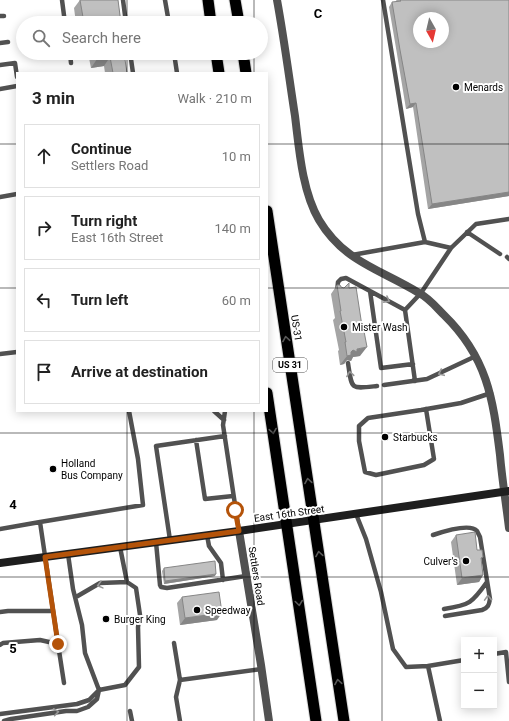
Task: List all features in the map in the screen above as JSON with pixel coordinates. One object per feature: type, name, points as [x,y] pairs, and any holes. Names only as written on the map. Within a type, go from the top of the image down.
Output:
[{"type":"highway","points":[[208,0],[210,16]]},
{"type":"highway","points":[[235,0],[237,16]]},
{"type":"highway","points":[[217,60],[219,72]]},
{"type":"highway","points":[[244,60],[246,72]]},
{"type":"highway","name":"US-31","points":[[268,223],[314,520]]},
{"type":"highway","points":[[268,400],[316,721]]},
{"type":"highway","name":"US 31","points":[[314,520],[344,721]]},
{"type":"main road","name":"East 16th Street","points":[[0,563],[239,531],[506,492]]},
{"type":"street","points":[[277,0],[299,147],[309,197],[318,218],[338,245],[351,256],[421,293],[454,325],[469,343],[476,356],[490,393],[496,420],[506,492],[509,528]]},
{"type":"street","name":"Settlers Road","points":[[239,531],[269,721]]},
{"type":"lane","points":[[62,0],[64,16]]},
{"type":"lane","points":[[123,0],[125,16]]},
{"type":"lane","points":[[165,0],[168,16]]},
{"type":"lane","points":[[383,0],[418,214],[425,242]]},
{"type":"lane","points":[[0,43],[8,42]]},
{"type":"lane","points":[[131,60],[134,72]]},
{"type":"lane","points":[[175,60],[177,72]]},
{"type":"lane","points":[[0,65],[15,62],[16,72]]},
{"type":"lane","points":[[0,89],[16,86]]},
{"type":"lane","points":[[0,197],[16,194]]},
{"type":"lane","points":[[405,310],[421,293],[450,248],[476,224],[509,219]]},
{"type":"lane","points":[[467,232],[500,254]]},
{"type":"lane","points":[[351,256],[425,242],[450,248]]},
{"type":"lane","points":[[337,293],[336,286],[338,282],[341,279],[346,278],[405,310]]},
{"type":"lane","points":[[370,291],[381,368],[413,364]]},
{"type":"lane","points":[[405,310],[415,380]]},
{"type":"lane","points":[[0,354],[16,352]]},
{"type":"lane","points":[[384,385],[427,379],[476,356]]},
{"type":"lane","points":[[348,363],[351,384],[354,387],[377,386]]},
{"type":"lane","points":[[426,409],[434,459],[424,465],[376,475],[365,472],[359,441],[359,426],[368,418],[461,403],[490,393]]},
{"type":"lane","points":[[0,529],[143,505],[138,459],[129,412]]},
{"type":"lane","points":[[215,412],[224,420]]},
{"type":"lane","name":"Settlers Road","points":[[225,412],[225,436],[239,531]]},
{"type":"lane","points":[[170,540],[156,446],[225,436]]},
{"type":"lane","points":[[196,440],[205,499],[233,496]]},
{"type":"lane","points":[[356,514],[366,539],[381,592],[393,649],[406,667],[428,666],[461,660]]},
{"type":"lane","points":[[40,522],[64,683]]},
{"type":"lane","points":[[433,535],[449,530],[468,528],[473,528],[477,531],[480,537],[490,600],[489,605],[482,610],[445,616]]},
{"type":"lane","points":[[207,535],[209,546],[221,563],[223,580]]},
{"type":"lane","points":[[156,542],[161,587],[167,588],[246,576]]},
{"type":"lane","points":[[120,547],[127,582]]},
{"type":"lane","points":[[4,721],[34,715],[77,711],[88,707],[97,699],[99,690],[85,653],[82,625],[68,554]]},
{"type":"lane","points":[[0,714],[77,704],[89,700],[99,690],[125,685],[139,667],[138,627],[140,615],[136,588],[127,582],[100,583],[76,597]]},
{"type":"lane","points":[[444,609],[462,606],[472,602],[487,582]]},
{"type":"lane","points":[[0,612],[53,611]]},
{"type":"lane","points":[[0,645],[3,643],[40,640],[58,644]]},
{"type":"lane","points":[[174,644],[180,680],[176,697],[180,721]]},
{"type":"lane","points":[[497,654],[506,652],[509,682]]},
{"type":"lane","points":[[428,666],[440,721]]},
{"type":"lane","points":[[180,680],[262,669]]},
{"type":"lane","points":[[130,711],[132,721]]},
{"type":"building","points":[[80,0],[118,0],[120,16],[83,16]]},
{"type":"building","name":"Menards","points":[[400,0],[509,0],[509,192],[432,204],[416,103],[410,104],[392,2],[401,1]]},
{"type":"building","points":[[111,60],[125,60],[127,72],[113,72]]},
{"type":"building","points":[[349,283],[349,288],[356,287],[367,347],[357,349],[357,352],[353,350],[351,355],[347,356],[337,285],[344,288]]},
{"type":"building","name":"Culver's","points":[[475,532],[477,550],[482,550],[483,557],[481,558],[483,575],[462,578],[456,535]]},
{"type":"building","points":[[215,561],[216,574],[165,581],[164,568]]},
{"type":"building","points":[[219,592],[222,613],[185,618],[182,597]]},
{"type":"place","name":"Menards","points":[[456,87]]},
{"type":"place","name":"Mister Wash","points":[[344,327]]},
{"type":"place","name":"Starbucks","points":[[385,437]]},
{"type":"place","name":"Holland Bus Company","points":[[53,469]]},
{"type":"place","name":"Culver's","points":[[466,561]]},
{"type":"place","name":"Speedway","points":[[197,610]]},
{"type":"place","name":"Burger King","points":[[106,619]]},
{"type":"route","points":[[58,644],[45,557],[239,531],[235,510]]}]
